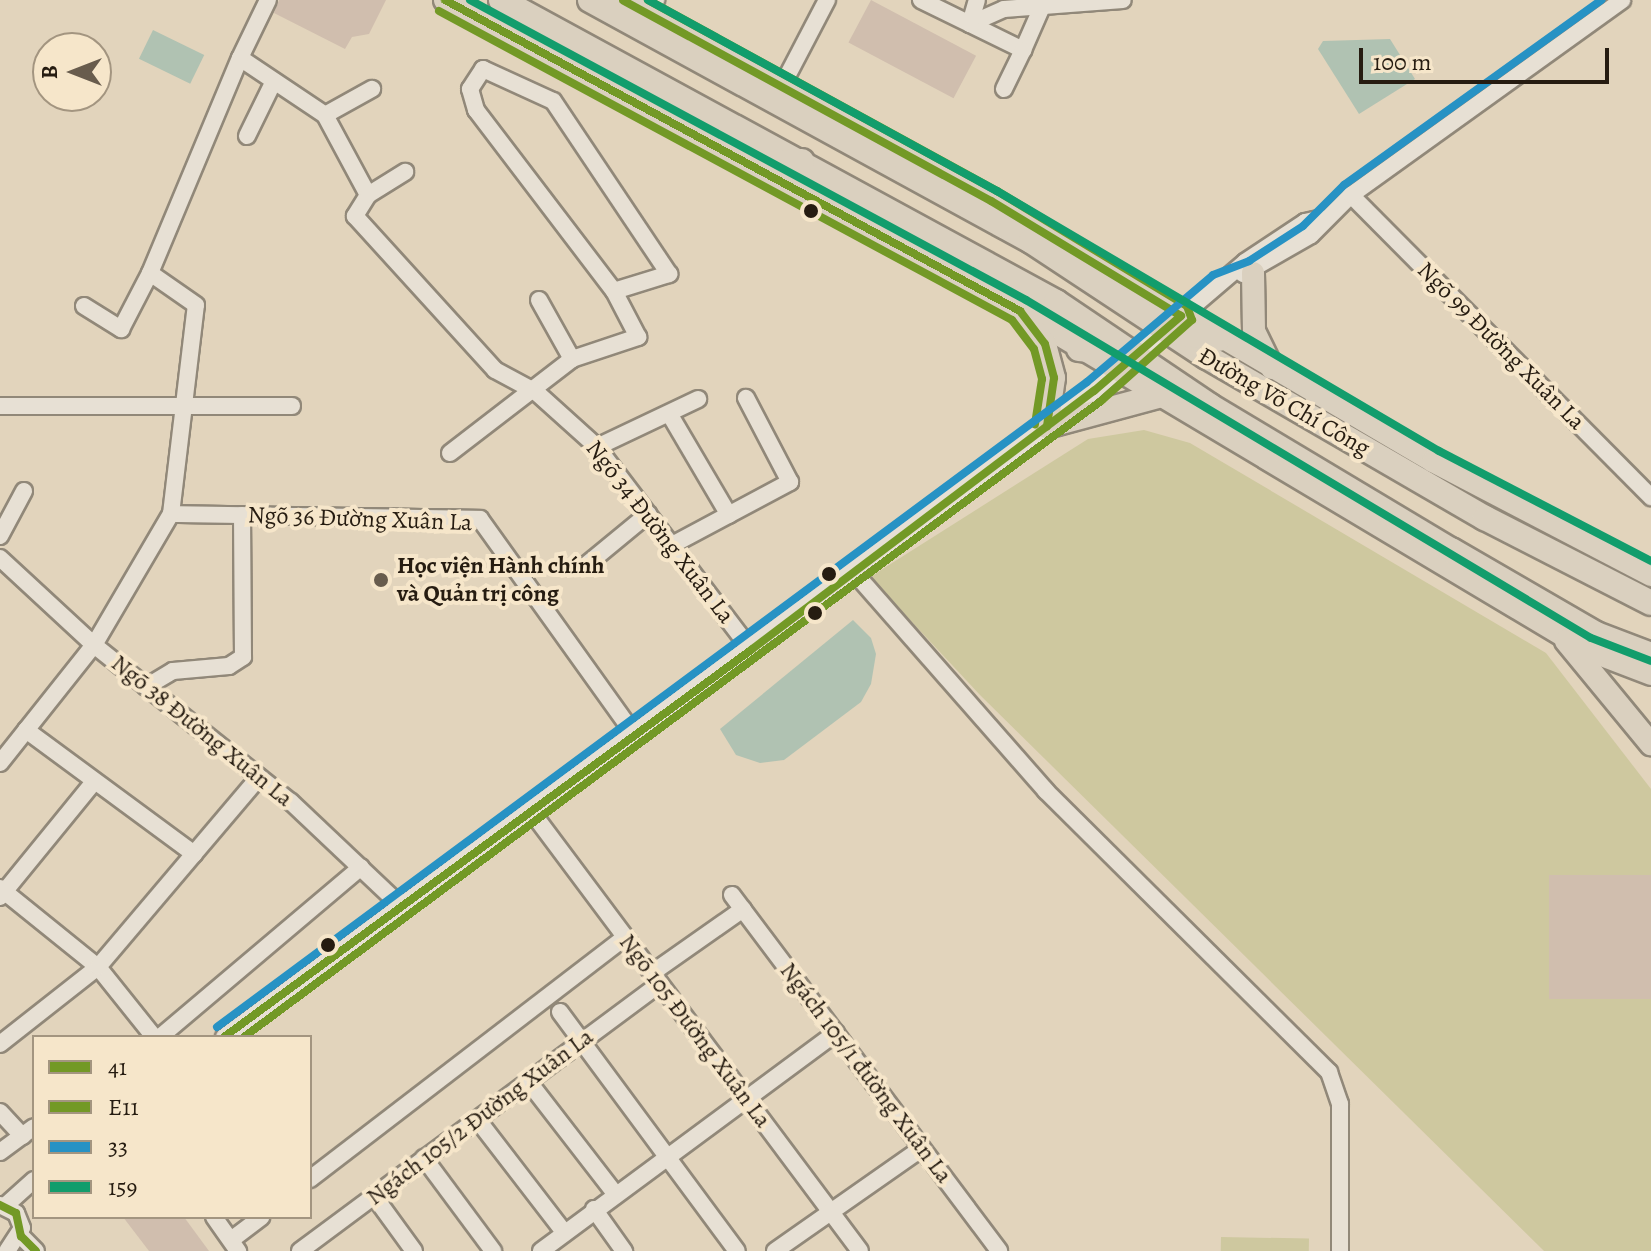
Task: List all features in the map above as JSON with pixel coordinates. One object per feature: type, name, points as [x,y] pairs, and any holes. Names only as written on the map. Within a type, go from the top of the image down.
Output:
[{"type":"highway","name":"Đường Võ Chí Công","points":[[501,0],[804,161],[1138,354],[1184,389],[1234,420],[1596,634],[1650,655]]},
{"type":"highway","name":"Đường Võ Chí Công","points":[[590,0],[1031,241],[1105,289],[1172,323],[1485,518],[1651,603]]},
{"type":"highway","points":[[749,165],[804,161]]},
{"type":"highway","points":[[1097,264],[1105,289]]},
{"type":"highway","points":[[1172,323],[1218,339]]},
{"type":"highway","points":[[1079,349],[1138,354]]},
{"type":"highway","points":[[1047,426],[1184,389]]},
{"type":"highway","points":[[1234,420],[1245,445]]},
{"type":"highway","points":[[1586,649],[1650,655]]},
{"type":"main road","points":[[445,0],[1020,311],[1117,372],[1586,649],[1651,674]]},
{"type":"main road","name":"Đường Võ Chí Công","points":[[623,0],[653,7],[782,86],[1097,264],[1172,323]]},
{"type":"main road","points":[[1244,274],[1254,331],[1272,369]]},
{"type":"main road","points":[[1020,311],[1045,344],[1054,378],[1047,426]]},
{"type":"main road","name":"Đường Võ Chí Công","points":[[1218,339],[1651,575]]},
{"type":"main road","points":[[1561,634],[1651,744]]},
{"type":"street","points":[[84,306],[121,329],[150,273],[240,58],[268,0]]},
{"type":"street","points":[[782,86],[827,0]]},
{"type":"street","points":[[922,0],[1023,50]]},
{"type":"street","points":[[970,24],[977,0]]},
{"type":"street","points":[[970,24],[1004,9],[1045,3],[1123,0]]},
{"type":"street","points":[[227,1035],[633,733],[751,650],[852,570],[1117,372],[1172,323],[1244,274],[1311,235],[1322,218],[1351,195],[1622,0]]},
{"type":"street","points":[[1004,89],[1045,3]]},
{"type":"street","points":[[240,58],[325,115],[368,195],[405,172]]},
{"type":"street","points":[[450,453],[536,392],[572,359],[638,337],[614,291],[476,110],[470,89],[483,69],[553,101],[669,274],[614,291]]},
{"type":"street","points":[[247,136],[274,81]]},
{"type":"street","points":[[325,115],[372,89]]},
{"type":"street","name":"Ngõ 34 Đường Xuân La","points":[[368,195],[355,216],[495,370],[536,392],[597,447],[751,650]]},
{"type":"street","name":"Ngõ 99 Đường Xuân La","points":[[1351,195],[1651,497]]},
{"type":"street","points":[[0,763],[94,645],[171,514],[180,405],[196,305],[150,273]]},
{"type":"street","points":[[539,300],[572,359]]},
{"type":"street","points":[[672,545],[790,482],[746,398]]},
{"type":"street","points":[[597,447],[670,415],[698,399]]},
{"type":"street","points":[[0,406],[292,406]]},
{"type":"street","points":[[670,415],[729,515]]},
{"type":"street","points":[[0,536],[24,491]]},
{"type":"street","name":"Ngõ 36 Đường Xuân La","points":[[171,514],[480,519],[633,733]]},
{"type":"street","points":[[585,566],[648,514]]},
{"type":"street","points":[[146,687],[173,671],[229,666],[243,657],[242,515]]},
{"type":"street","name":"Ngõ 38 Đường Xuân La","points":[[0,558],[94,645],[259,777],[401,906]]},
{"type":"street","points":[[852,570],[1046,791],[1329,1072],[1340,1104],[1340,1251]]},
{"type":"street","points":[[26,730],[93,783],[194,854]]},
{"type":"street","points":[[0,1044],[98,967],[259,777]]},
{"type":"street","points":[[93,783],[1,892],[98,967],[152,1035]]},
{"type":"street","name":"Ngõ 105 Đường Xuân La","points":[[531,811],[860,1251]]},
{"type":"street","points":[[162,1035],[361,867]]},
{"type":"street","name":"Ngách 105/1 đường Xuân La","points":[[732,895],[999,1251]]},
{"type":"street","points":[[656,978],[743,909]]},
{"type":"street","points":[[312,1177],[625,937]]},
{"type":"street","name":"Ngách 105/2 Đường Xuân La","points":[[312,1247],[424,1158],[582,1042],[656,978]]},
{"type":"street","points":[[560,1012],[737,1251]]},
{"type":"street","points":[[477,1119],[553,1244],[594,1209],[744,1097],[836,1033]]},
{"type":"street","points":[[528,1081],[616,1195]]},
{"type":"street","points":[[0,1112],[28,1131],[0,1152]]},
{"type":"street","points":[[775,1251],[922,1148]]},
{"type":"street","points":[[424,1158],[493,1251]]},
{"type":"street","points":[[32,1182],[3,1206],[20,1220],[21,1236],[36,1251]]},
{"type":"street","points":[[374,1196],[414,1251]]},
{"type":"street","points":[[594,1209],[624,1251]]},
{"type":"street","points":[[215,1219],[235,1246],[259,1219]]},
{"type":"street","points":[[7,1251],[21,1236]]},
{"type":"shaded area","points":[[153,30],[204,55],[190,84],[139,59]]},
{"type":"shaded area","points":[[1390,39],[1415,79],[1359,114],[1318,49],[1323,41]]},
{"type":"shaded area","points":[[1144,430],[1190,443],[1546,653],[1651,789],[1651,1251],[1544,1251],[980,695],[870,577],[1088,439]]},
{"type":"shaded area","points":[[853,620],[871,638],[876,654],[871,684],[861,702],[784,760],[760,763],[736,755],[720,729]]},
{"type":"shaded area","points":[[1221,1237],[1309,1239],[1309,1251],[1221,1251]]},
{"type":"building","points":[[279,0],[386,0],[369,34],[352,37],[345,49],[274,13]]},
{"type":"building","points":[[871,0],[976,56],[954,98],[848,42]]},
{"type":"building","points":[[1549,875],[1651,875],[1651,999],[1549,999]]},
{"type":"building","points":[[125,1219],[185,1219],[209,1251],[149,1251]]},
{"type":"transit line","name":"41","points":[[445,0],[1020,311],[1045,344],[1054,378],[1047,426]]},
{"type":"transit line","name":"159","points":[[470,0],[1026,300],[1591,638],[1651,661]]},
{"type":"transit line","name":"41","points":[[227,1035],[751,650],[1094,391],[1181,316],[991,201],[623,0]]},
{"type":"transit line","name":"E11","points":[[247,1035],[1101,401],[1192,320],[1187,306],[997,191],[648,0]]},
{"type":"transit line","name":"159","points":[[648,0],[997,191],[1439,451],[1651,561]]},
{"type":"transit line","name":"33","points":[[217,1027],[1087,382],[1213,275],[1249,261],[1303,226],[1344,185],[1601,0]]},
{"type":"transit line","name":"E11","points":[[439,11],[1012,320],[1034,349],[1042,379],[1035,424]]},
{"type":"transit line","name":"41","points":[[0,1205],[16,1213],[21,1236],[36,1251]]},
{"type":"place","name":"Học viện Hành chính và Quản trị công","points":[[381,580]]}]
